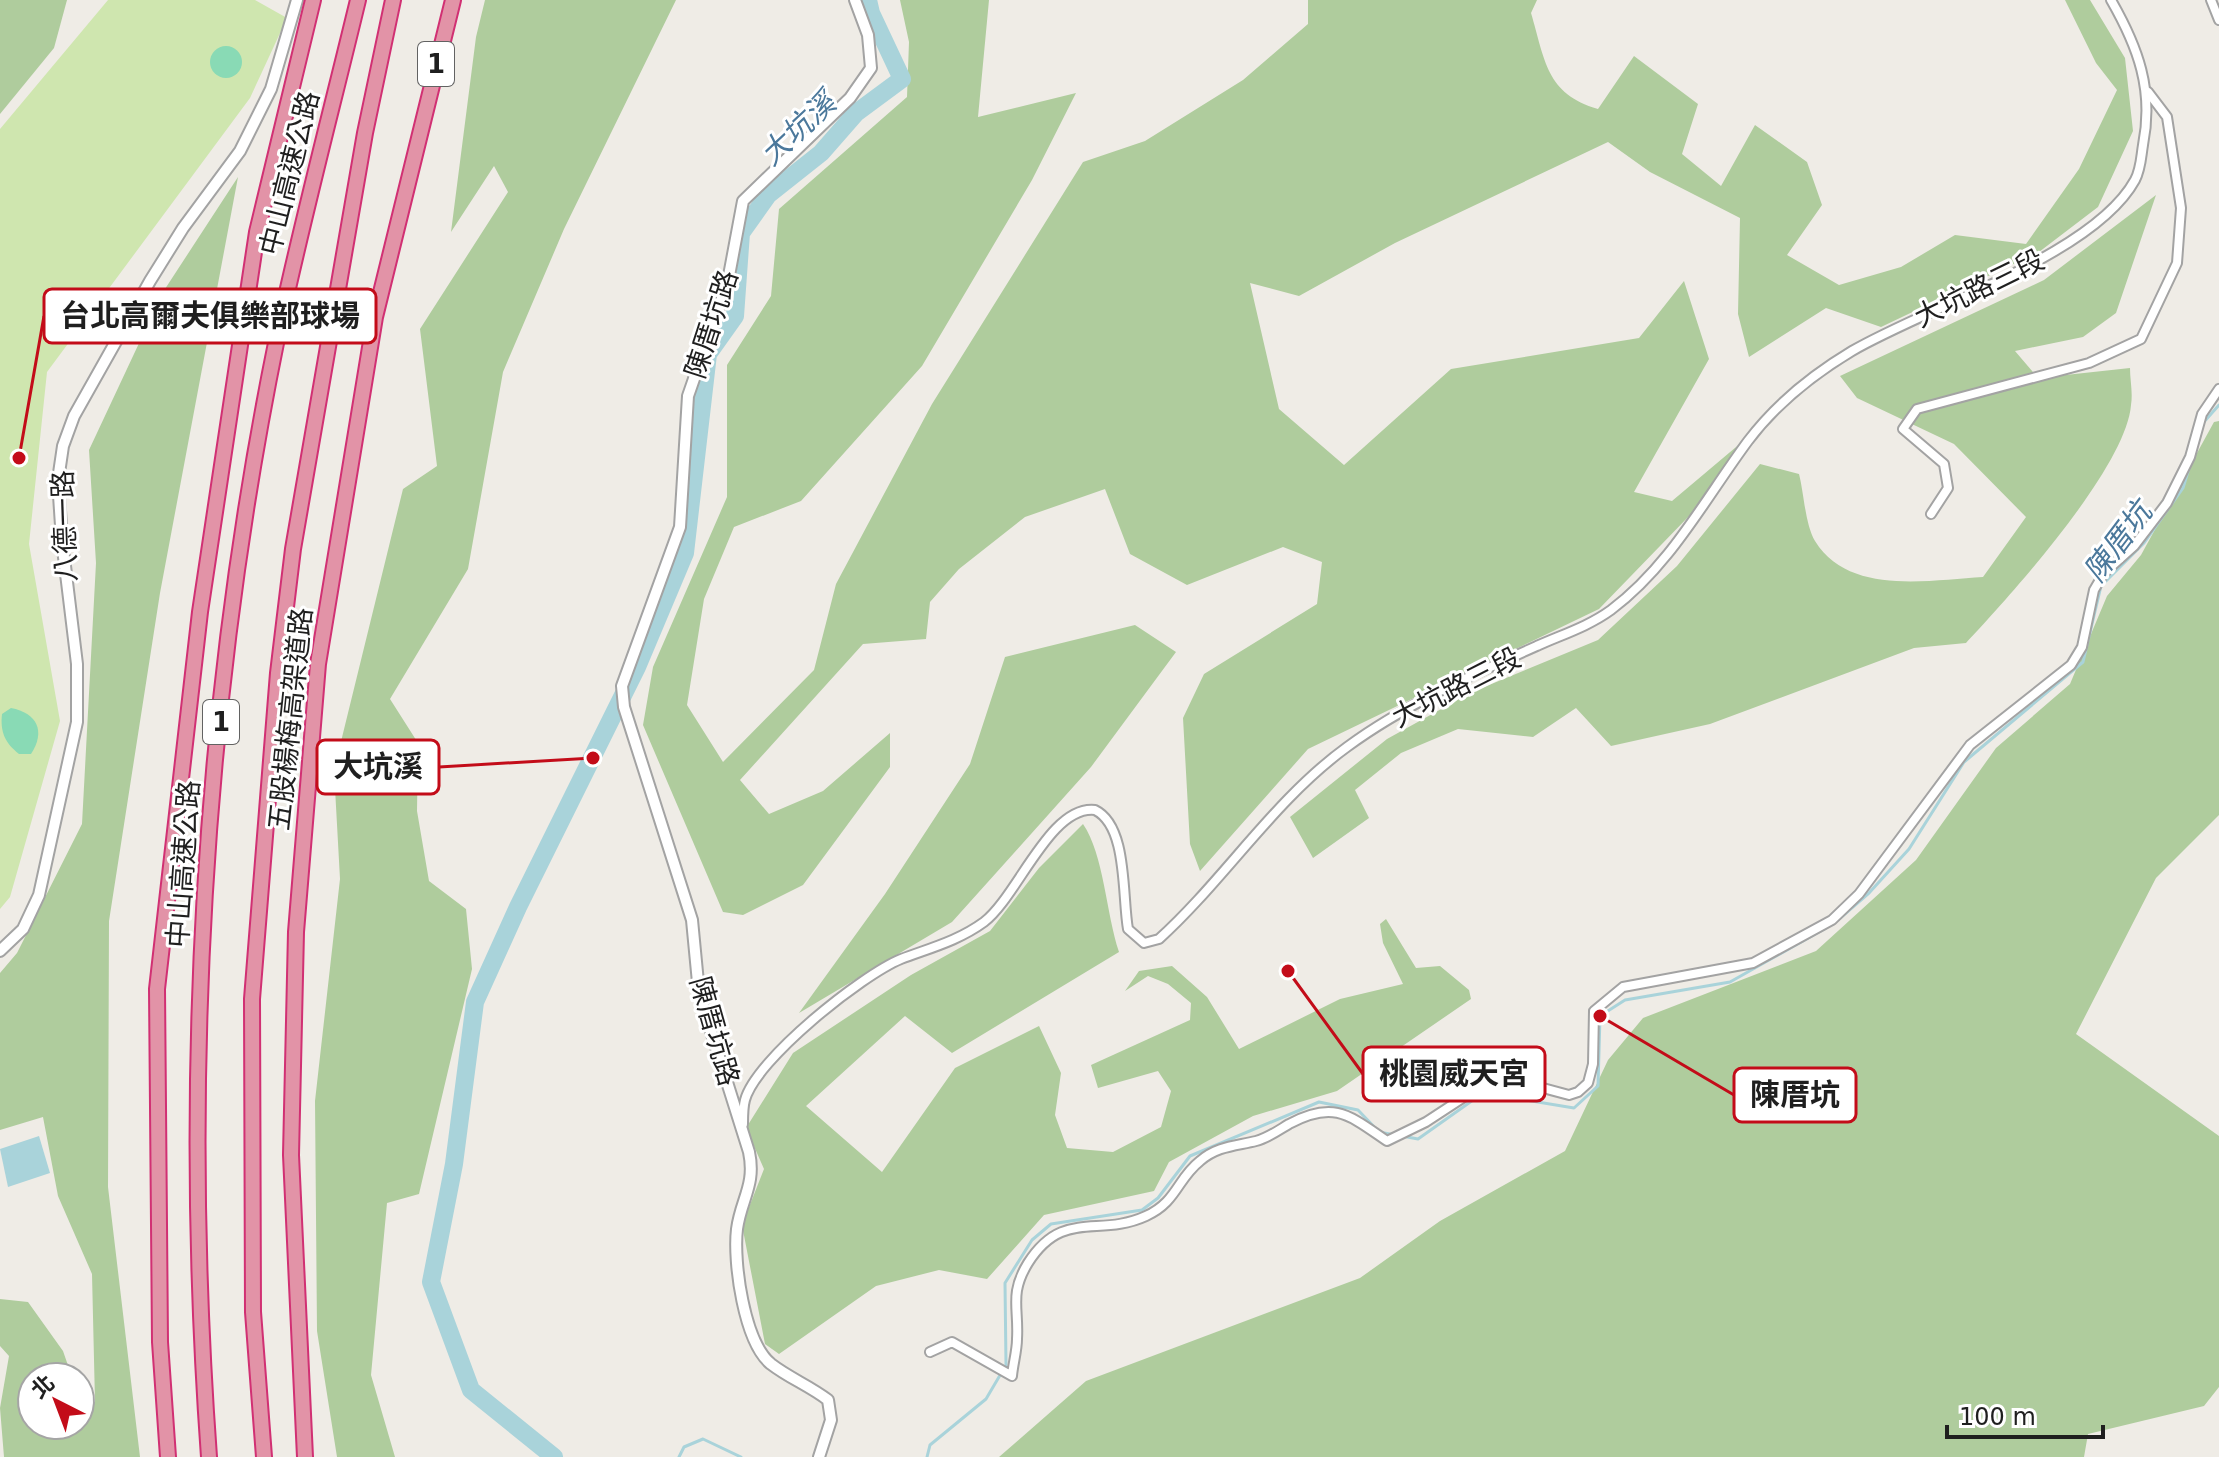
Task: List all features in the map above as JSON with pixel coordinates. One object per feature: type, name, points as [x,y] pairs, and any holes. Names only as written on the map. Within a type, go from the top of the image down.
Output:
[{"type":"highway","name":"1","points":[[168,1457],[160,1342],[157,989],[200,612],[257,232],[313,0]]},
{"type":"highway","name":"中山高速公路","points":[[209,1457],[196,1240],[197,1058],[206,870],[226,668],[248,504],[277,340],[358,0]]},
{"type":"highway","name":"1","points":[[264,1457],[253,1312],[252,999],[278,673],[293,549],[365,133],[393,0]]},
{"type":"highway","name":"五股楊梅高架道路","points":[[305,1457],[291,1139],[296,932],[316,680],[375,317],[453,0]]},
{"type":"street","name":"八德一路","points":[[0,951],[23,929],[39,895],[77,722],[77,664],[58,480],[63,446],[74,416],[150,281],[183,228],[240,151],[271,89],[297,0]]},
{"type":"street","name":"陳厝坑路","points":[[819,1457],[831,1420],[828,1400],[761,1354],[748,1322],[737,1229],[753,1172],[743,1124],[699,993],[692,920],[681,880],[621,694],[680,527],[688,396],[728,281],[743,201],[850,98],[871,68],[868,35],[855,0]]},
{"type":"street","name":"大坑路三段","points":[[743,1124],[745,1099],[776,1056],[873,974],[939,947],[987,920],[1018,883],[1059,824],[1072,813],[1095,810],[1111,824],[1118,840],[1128,929],[1135,939],[1144,943],[1159,939],[1287,799],[1348,746],[1425,701],[1584,627],[1612,609],[1663,559],[1749,440],[1781,404],[1813,377],[1863,344],[2052,253],[2084,233],[2129,190],[2139,170],[2148,91],[2142,64],[2111,0]]},
{"type":"street","points":[[2211,0],[2219,20]]},
{"type":"street","points":[[1931,514],[1948,488],[1944,464],[1903,429],[1917,409],[2089,363],[2141,339],[2177,263],[2181,208],[2167,117],[2148,91]]},
{"type":"street","points":[[930,1352],[952,1342],[1012,1376],[1017,1339],[1013,1296],[1027,1264],[1059,1230],[1143,1218],[1169,1202],[1188,1173],[1212,1153],[1229,1145],[1259,1140],[1312,1112],[1347,1114],[1387,1141],[1391,1140],[1481,1086],[1497,1080],[1513,1080],[1569,1095],[1578,1092],[1588,1083],[1593,1064],[1594,1011],[1608,996],[1623,987],[1753,963],[1832,920],[1868,883],[1970,745],[2071,665],[2082,647],[2094,590],[2104,573],[2134,546],[2167,503],[2190,457],[2202,414],[2219,389]]},
{"type":"green space","points":[[0,0],[67,0],[54,48],[0,114]]},
{"type":"green space","points":[[108,0],[255,0],[287,18],[250,98],[47,372],[29,544],[60,721],[10,897],[0,909],[0,129]]},
{"type":"green space","points":[[485,0],[676,0],[564,229],[503,372],[468,569],[390,699],[418,743],[417,811],[429,881],[466,909],[472,969],[419,1194],[387,1203],[371,1375],[395,1457],[337,1457],[317,1331],[315,1101],[340,879],[334,770],[403,489],[437,466],[420,329],[508,192],[494,166],[451,232],[476,37]]},
{"type":"green space","points":[[900,0],[989,0],[978,117],[1076,93],[1032,180],[922,366],[801,501],[734,527],[704,599],[687,705],[723,762],[814,670],[836,584],[932,404],[1083,162],[1145,141],[1243,80],[1308,24],[1308,0],[1537,0],[1531,13],[1545,60],[1558,84],[1568,94],[1598,109],[1634,56],[1698,104],[1682,154],[1721,186],[1755,125],[1807,162],[1822,205],[1787,255],[1839,285],[1901,267],[1955,235],[2026,244],[2079,169],[2117,90],[2096,63],[2065,0],[2090,0],[2125,58],[2133,131],[2098,207],[2039,252],[1881,327],[1826,308],[1749,357],[1738,314],[1740,218],[1650,172],[1608,142],[1395,243],[1299,296],[1250,283],[1279,409],[1344,465],[1451,369],[1639,338],[1684,281],[1709,359],[1634,492],[1672,501],[1742,442],[1691,514],[1599,609],[1308,749],[1200,871],[1190,844],[1183,718],[1204,674],[1317,604],[1322,562],[1283,547],[1187,585],[1130,554],[1105,489],[1025,517],[959,569],[930,602],[926,639],[863,644],[740,780],[769,814],[823,791],[890,733],[890,767],[803,885],[743,915],[723,912],[643,725],[653,667],[727,497],[727,365],[771,296],[779,209],[907,97],[909,42]]},
{"type":"green space","points":[[226,46],[237,51],[242,62],[237,73],[226,78],[215,73],[210,62],[215,51]]},
{"type":"green space","points":[[238,177],[160,593],[109,921],[108,1187],[140,1457],[4,1457],[0,1408],[9,1356],[0,1346],[0,1299],[28,1302],[63,1351],[66,1361],[16,1361],[16,1441],[96,1441],[92,1274],[58,1196],[43,1117],[0,1130],[0,973],[17,953],[82,824],[96,563],[89,450],[163,292]]},
{"type":"green space","points":[[2156,195],[2116,313],[2083,337],[2015,351],[2038,378],[2130,368],[2131,405],[2124,431],[2088,496],[2036,564],[1966,643],[1914,648],[1710,724],[1611,746],[1576,708],[1533,737],[1458,729],[1401,753],[1355,790],[1369,818],[1313,858],[1290,817],[1387,739],[1472,692],[1598,640],[1677,566],[1760,464],[1799,474],[1815,541],[1830,558],[1848,570],[1892,581],[1983,577],[2026,517],[1954,444],[1857,398],[1840,376],[2044,280]]},
{"type":"green space","points":[[2219,421],[2219,815],[2156,878],[2076,1034],[2219,1136],[2219,1387],[2204,1406],[2088,1434],[2084,1457],[999,1457],[1086,1381],[1360,1278],[1440,1221],[1565,1151],[1608,1060],[1643,1018],[1816,951],[1916,860],[1996,748],[2070,684],[2107,596],[2141,555],[2214,422]]},
{"type":"green space","points":[[1135,625],[1176,652],[1091,767],[952,922],[799,1013],[885,894],[970,764],[1005,657]]},
{"type":"green space","points":[[11,708],[27,714],[36,724],[38,738],[31,754],[19,754],[4,737],[2,714]]},
{"type":"green space","points":[[1083,824],[1096,852],[1119,952],[952,1053],[905,1016],[806,1106],[882,1172],[955,1068],[1039,1026],[1061,1073],[1055,1115],[1067,1148],[1113,1152],[1161,1127],[1171,1091],[1158,1071],[1098,1088],[1091,1065],[1190,1020],[1191,1003],[1168,984],[1148,976],[1125,991],[1139,971],[1172,966],[1207,997],[1239,1049],[1340,999],[1403,984],[1383,943],[1380,924],[1386,919],[1416,968],[1440,966],[1469,990],[1471,999],[1337,1091],[1253,1116],[1169,1162],[1154,1191],[1044,1215],[987,1279],[939,1270],[876,1286],[779,1354],[765,1344],[742,1225],[764,1169],[746,1128],[793,1053],[911,975],[990,931],[1039,868]]},
{"type":"water","points":[[39,1136],[50,1173],[8,1187],[0,1149]]},
{"type":"waterway","name":"大坑溪","points":[[554,1457],[471,1390],[431,1282],[454,1164],[475,1002],[518,907],[637,667],[685,553],[708,354],[735,316],[741,233],[768,195],[821,153],[856,113],[902,79],[868,0]]},
{"type":"waterway","name":"陳厝坑","points":[[2203,423],[2219,405]]},
{"type":"waterway","name":"陳厝坑","points":[[1839,919],[1869,893],[1909,849],[1964,762],[2083,662],[2101,586],[2144,543],[2183,488],[2190,465]]},
{"type":"waterway","name":"陳厝坑","points":[[1402,1136],[1418,1139],[1483,1093],[1574,1108],[1598,1086],[1600,1016],[1625,1000],[1730,982],[1826,928]]},
{"type":"waterway","name":"陳厝坑","points":[[927,1457],[930,1445],[986,1399],[1006,1365],[1005,1283],[1032,1240],[1051,1224],[1142,1210],[1158,1198],[1190,1156],[1319,1102],[1358,1110],[1379,1132],[1395,1135]]},
{"type":"waterway","name":"陳厝坑","points":[[679,1457],[684,1447],[703,1439],[741,1457]]},
{"type":"place","name":"台北高爾夫俱樂部球場","points":[[19,458]]},
{"type":"place","name":"大坑溪","points":[[593,758]]},
{"type":"place","name":"桃園威天宮","points":[[1288,971]]},
{"type":"place","name":"陳厝坑","points":[[1600,1016]]}]
